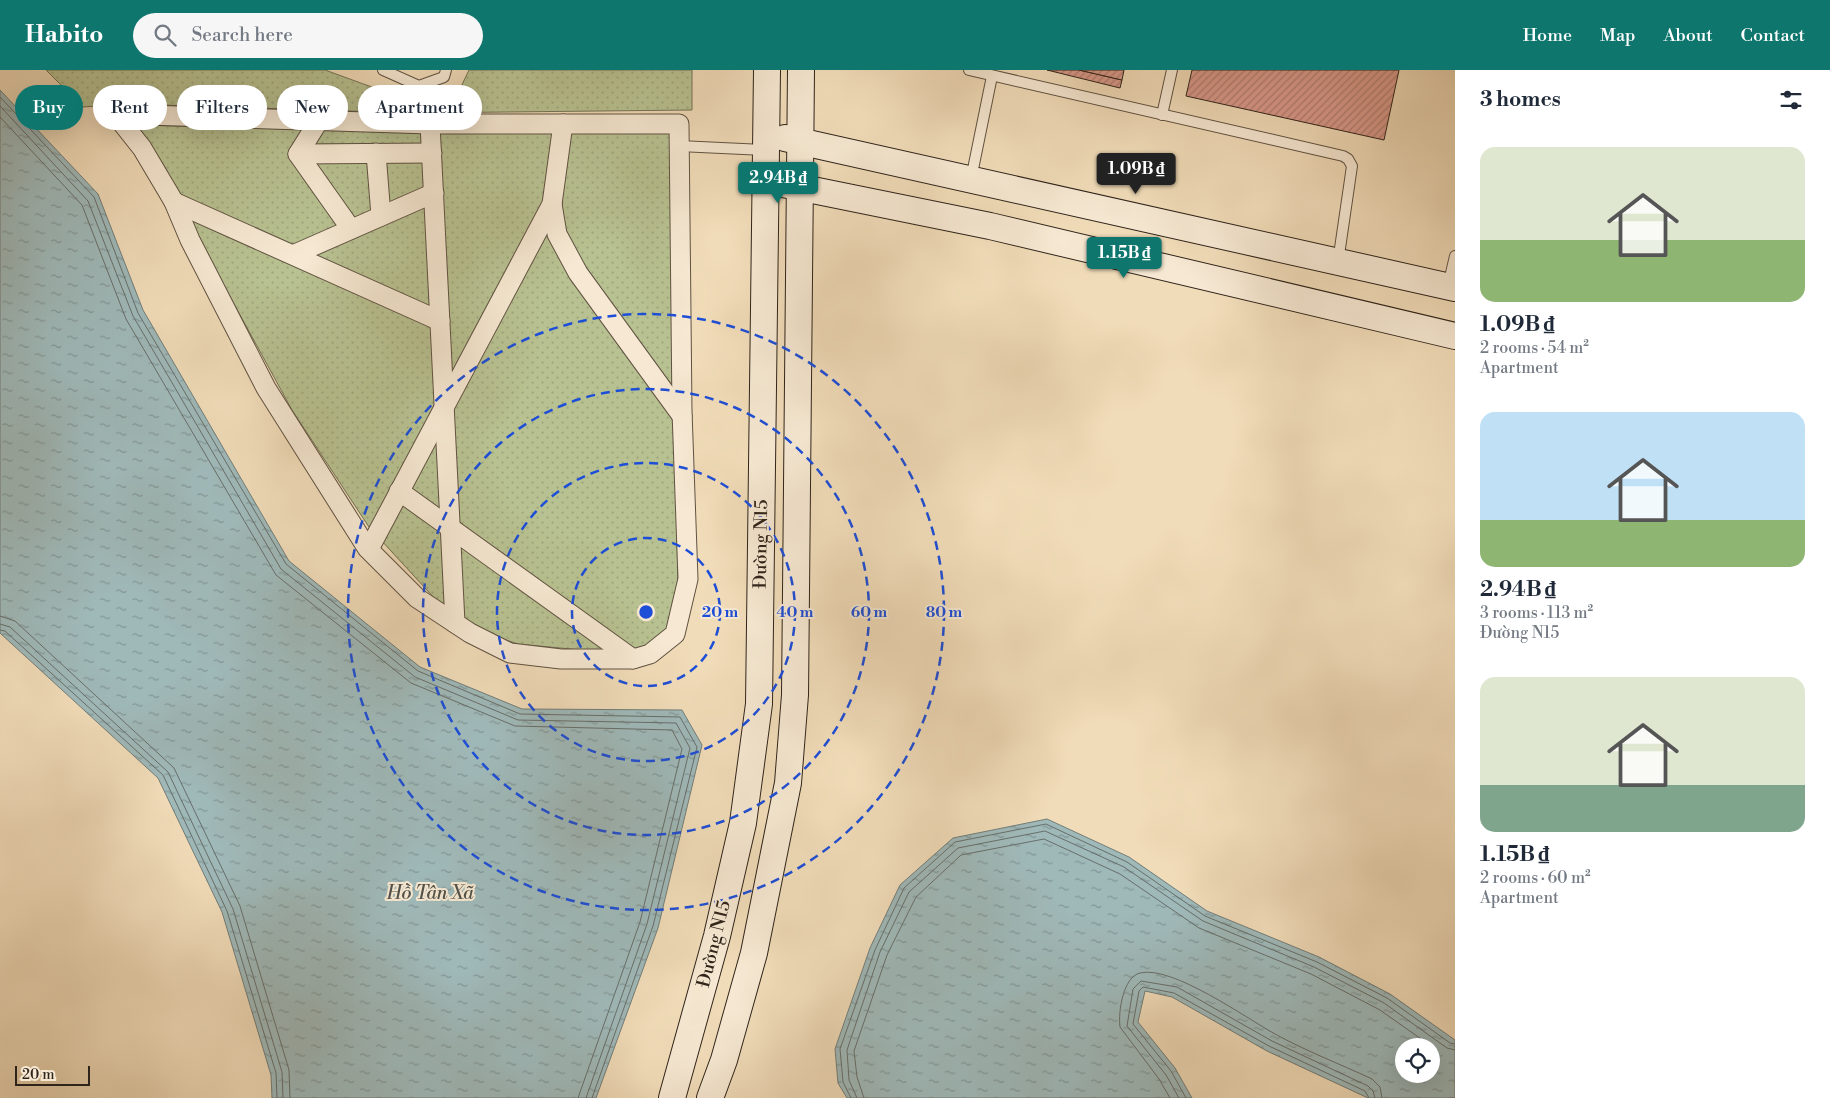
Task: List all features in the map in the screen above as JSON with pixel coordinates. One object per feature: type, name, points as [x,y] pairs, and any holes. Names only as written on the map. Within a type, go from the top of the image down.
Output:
[{"type":"street","name":"Đường N15","points":[[672,1098],[717,936],[743,823],[759,704],[764,180],[767,70]]},
{"type":"street","name":"Đường N15","points":[[710,1098],[724,1060],[754,953],[788,783],[796,695],[800,188],[802,142],[801,70]]},
{"type":"street","points":[[277,120],[115,114],[142,148],[174,202],[190,240],[266,388],[369,549],[417,598],[455,623],[510,653],[561,659],[633,659],[650,654],[675,634],[688,579],[682,416],[679,124],[482,124]]},
{"type":"street","points":[[563,124],[552,204],[557,234],[578,273],[682,416]]},
{"type":"street","points":[[298,154],[313,130]]},
{"type":"street","points":[[430,130],[455,623]]},
{"type":"street","points":[[766,142],[802,142],[1451,288]]},
{"type":"street","points":[[376,153],[381,216]]},
{"type":"street","points":[[298,154],[432,153]]},
{"type":"street","points":[[298,154],[351,229]]},
{"type":"street","points":[[764,180],[990,226],[1455,336]]},
{"type":"street","points":[[294,254],[434,193]]},
{"type":"street","points":[[174,202],[294,254],[440,321]]},
{"type":"street","points":[[369,549],[552,204]]},
{"type":"street","points":[[399,492],[633,659]]},
{"type":"lane","points":[[383,70],[419,86],[444,77],[446,70]]},
{"type":"lane","points":[[969,70],[1343,156],[1348,159],[1352,166],[1338,262]]},
{"type":"lane","points":[[1162,115],[1172,70]]},
{"type":"lane","points":[[971,179],[992,76]]},
{"type":"lane","points":[[678,146],[766,142]]},
{"type":"lane","points":[[1451,288],[1455,256]]},
{"type":"green space","points":[[46,70],[325,70],[366,85],[358,85],[358,111],[348,111],[348,85],[277,85],[277,109],[267,108],[267,85],[177,85],[177,105],[167,105],[167,85],[93,85],[93,106],[83,107],[83,85],[61,85]]},
{"type":"green space","points":[[469,70],[692,70],[692,110],[482,112],[482,85],[462,85]]},
{"type":"green space","points":[[167,126],[177,126],[177,130],[267,130],[267,128],[670,133],[678,590],[671,624],[661,639],[641,650],[592,651],[518,644],[485,633],[437,601],[369,527],[292,410],[210,260],[166,169],[139,130],[167,130]]},
{"type":"water","name":"Hồ Tân Xã","points":[[0,90],[15,106],[15,130],[38,130],[98,194],[143,310],[289,561],[420,667],[522,709],[682,710],[702,745],[658,928],[596,1098],[272,1098],[271,1075],[222,912],[158,778],[0,633]]},
{"type":"water","points":[[1047,819],[1129,857],[1207,911],[1319,957],[1390,994],[1455,1040],[1455,1098],[1368,1098],[1267,1051],[1172,997],[1145,991],[1138,1022],[1175,1068],[1192,1098],[847,1098],[838,1083],[835,1049],[870,948],[900,885],[953,838]]},
{"type":"building","points":[[1047,70],[1079,70],[1122,80],[1120,88]]},
{"type":"building","points":[[1079,70],[1124,70],[1122,80]]},
{"type":"building","points":[[1192,70],[1399,70],[1384,140],[1186,96]]}]
